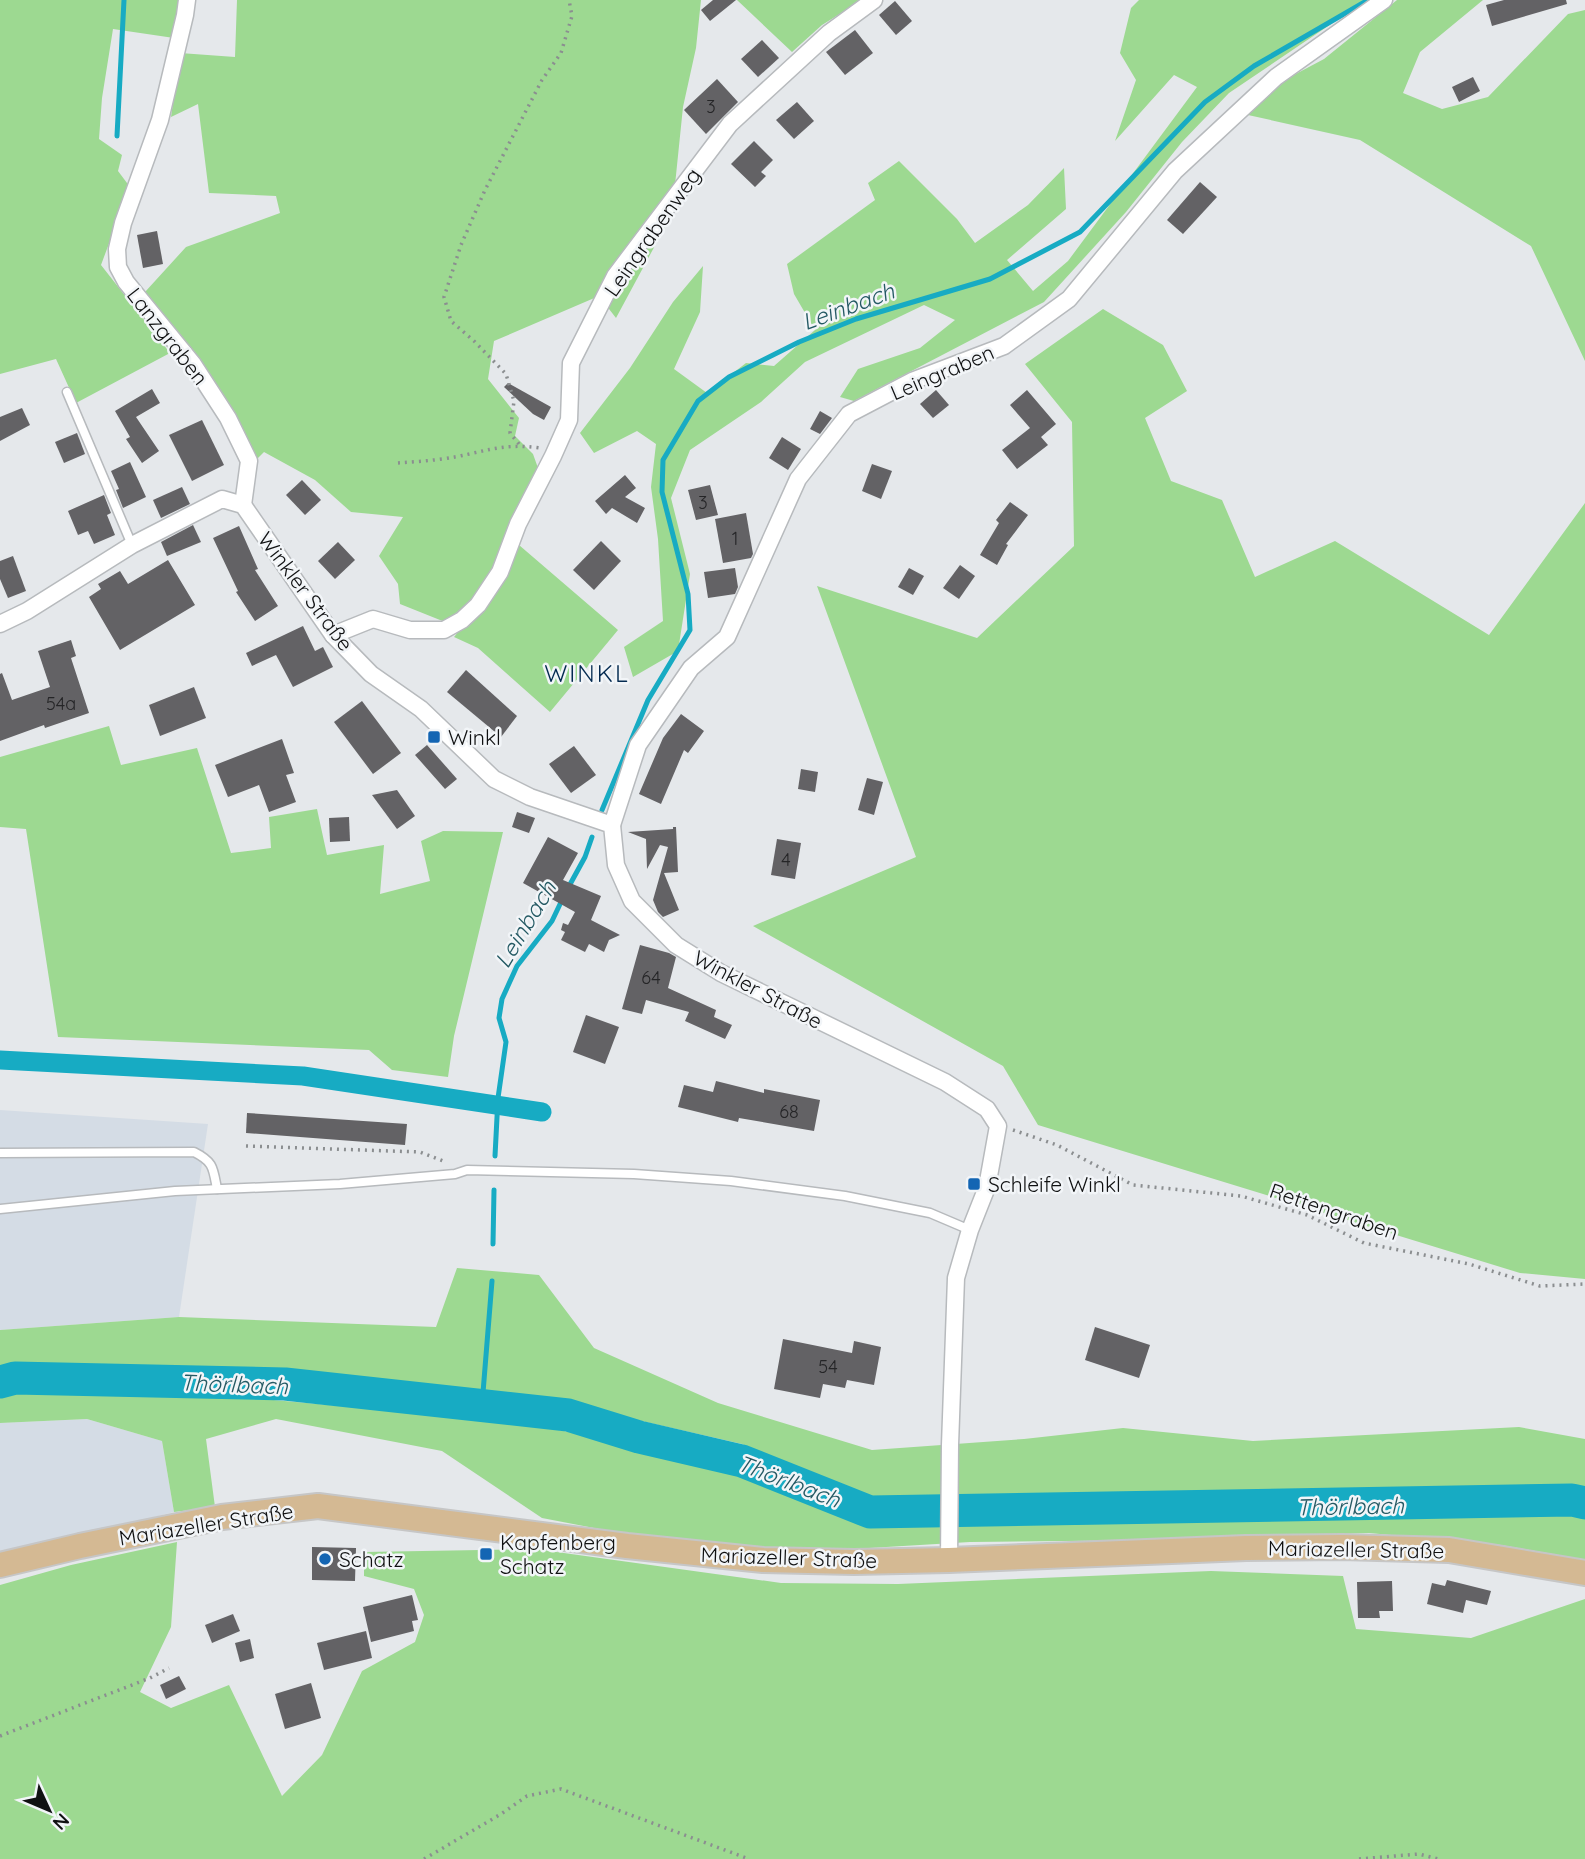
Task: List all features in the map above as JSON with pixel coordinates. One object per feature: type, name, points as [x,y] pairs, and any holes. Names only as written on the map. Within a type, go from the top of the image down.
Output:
[{"type":"main road","name":"Mariazeller Straße","points":[[0,1565],[211,1519],[318,1506],[626,1546],[763,1560],[854,1562],[949,1555],[1233,1548],[1403,1548],[1449,1550],[1585,1573]]},
{"type":"street","name":"Lanzgraben","points":[[187,0],[160,120],[123,223],[117,249],[118,267],[126,282],[193,364],[228,418],[249,461],[243,505]]},
{"type":"street","name":"Leingrabenweg","points":[[333,635],[373,619],[410,630],[444,629],[462,620],[478,605],[500,572],[518,524],[569,419],[571,363],[615,276],[730,124],[829,33],[874,0]]},
{"type":"street","name":"Leingraben","points":[[612,825],[638,745],[691,668],[727,637],[798,479],[849,414],[912,381],[1004,346],[1069,299],[1175,171],[1276,77],[1384,0]]},
{"type":"street","points":[[0,624],[27,611],[132,544],[222,499],[243,505]]},
{"type":"street","name":"Winkler Straße","points":[[243,505],[333,635],[370,674],[421,709],[494,779],[530,797],[612,825],[616,866],[632,901],[676,945],[721,973],[945,1082],[986,1109],[998,1126]]},
{"type":"street","points":[[949,1555],[956,1278],[970,1230],[987,1187],[998,1126]]},
{"type":"lane","points":[[66,392],[132,544]]},
{"type":"lane","points":[[0,1153],[194,1152],[208,1159],[217,1189]]},
{"type":"lane","points":[[0,1209],[175,1191],[340,1184],[454,1174],[467,1170],[634,1174],[732,1181],[845,1196],[918,1210],[970,1230]]},
{"type":"path","points":[[519,444],[510,433],[514,401],[506,374],[451,321],[444,297],[461,245],[485,190],[542,80],[561,53],[572,16],[569,0]]},
{"type":"path","points":[[398,463],[444,459],[519,444],[542,448],[553,456]]},
{"type":"path","name":"Rettengraben","points":[[998,1126],[1057,1145],[1133,1185],[1241,1196],[1307,1215],[1364,1243],[1469,1264],[1540,1286],[1585,1284]]},
{"type":"path","points":[[246,1146],[420,1152],[467,1170]]},
{"type":"path","points":[[0,1736],[150,1678],[169,1668]]},
{"type":"path","points":[[424,1859],[527,1796],[561,1789],[749,1859]]},
{"type":"path","points":[[1359,1859],[1419,1854],[1438,1859]]},
{"type":"shaded area","points":[[0,1110],[208,1124],[179,1317],[0,1330]]},
{"type":"shaded area","points":[[87,1419],[162,1441],[174,1512],[0,1556],[0,1423]]},
{"type":"green space","points":[[0,0],[181,0],[174,38],[113,29],[102,98],[99,139],[122,155],[118,171],[130,187],[101,265],[170,353],[76,403],[56,359],[0,374]]},
{"type":"green space","points":[[237,0],[701,0],[696,48],[683,107],[672,214],[616,318],[599,296],[494,341],[488,379],[519,418],[515,436],[533,454],[538,468],[491,575],[464,612],[445,622],[400,604],[398,584],[379,556],[403,517],[351,512],[315,480],[264,452],[256,460],[232,409],[189,346],[145,292],[186,247],[280,213],[276,196],[209,193],[198,104],[171,117],[180,53],[235,57]]},
{"type":"green space","points":[[737,0],[862,0],[822,25],[792,52]]},
{"type":"green space","points":[[1139,0],[1364,0],[1229,93],[1182,142],[1126,212],[1044,302],[854,401],[840,397],[858,369],[920,348],[955,320],[924,305],[805,362],[761,402],[690,450],[671,498],[690,574],[678,651],[633,677],[624,647],[663,621],[658,539],[651,487],[656,444],[637,431],[594,453],[580,433],[630,368],[673,302],[703,266],[700,312],[674,369],[707,393],[746,363],[774,366],[815,330],[794,294],[787,264],[875,200],[868,183],[899,161],[957,219],[975,243],[1028,205],[1064,168],[1066,209],[1007,260],[1033,291],[1068,261],[1197,87],[1174,75],[1115,141],[1136,80],[1120,53],[1131,8]]},
{"type":"green space","points":[[1397,0],[1483,0],[1420,52],[1403,93],[1442,109],[1488,97],[1568,14],[1585,10],[1585,361],[1531,246],[1360,140],[1248,115],[1275,85],[1324,59]]},
{"type":"green space","points":[[1103,309],[1163,345],[1187,391],[1145,418],[1171,481],[1222,500],[1255,577],[1335,541],[1489,635],[1585,503],[1585,1279],[1520,1273],[1038,1125],[1003,1066],[753,926],[916,857],[817,586],[977,638],[1074,546],[1072,422],[1025,364]]},
{"type":"green space","points":[[519,545],[618,630],[550,712],[478,648],[454,637],[504,577]]},
{"type":"green space","points":[[109,726],[121,765],[197,748],[231,853],[271,848],[269,817],[317,809],[327,855],[384,845],[380,894],[430,881],[421,841],[443,831],[503,832],[454,1036],[448,1077],[392,1070],[369,1050],[58,1037],[26,829],[0,827],[0,757]]},
{"type":"green space","points":[[457,1268],[539,1275],[594,1348],[718,1403],[872,1450],[1024,1439],[1123,1428],[1253,1441],[1519,1427],[1585,1439],[1585,1494],[1503,1488],[866,1501],[742,1444],[567,1404],[439,1387],[189,1368],[14,1368],[0,1371],[0,1330],[179,1317],[436,1327]]},
{"type":"green space","points":[[184,1392],[518,1422],[692,1456],[870,1519],[990,1520],[1534,1512],[1585,1517],[1585,1560],[1501,1545],[1369,1533],[1158,1540],[970,1542],[786,1553],[677,1544],[542,1518],[442,1451],[276,1419],[206,1439],[215,1507],[174,1512],[162,1441],[87,1419],[0,1423],[0,1394]]},
{"type":"green space","points":[[177,1542],[171,1627],[140,1692],[171,1708],[229,1685],[282,1796],[322,1755],[362,1671],[415,1642],[424,1615],[414,1589],[364,1576],[364,1552],[535,1549],[781,1583],[898,1584],[1211,1571],[1343,1576],[1356,1629],[1471,1638],[1585,1599],[1585,1859],[0,1859],[0,1585],[71,1565]]},
{"type":"building","points":[[713,0],[736,0],[710,21],[701,10]]},
{"type":"building","points":[[1504,0],[1566,0],[1567,4],[1492,26],[1486,5]]},
{"type":"building","points":[[895,1],[912,21],[896,35],[879,15]]},
{"type":"building","points":[[855,30],[873,53],[845,75],[826,52]]},
{"type":"building","points":[[762,40],[779,58],[758,77],[741,59]]},
{"type":"building","points":[[1473,77],[1480,91],[1459,102],[1452,87]]},
{"type":"building","points":[[717,79],[738,102],[706,134],[684,110]]},
{"type":"building","points":[[797,102],[814,121],[794,139],[776,120]]},
{"type":"building","points":[[754,141],[773,160],[761,172],[766,176],[755,187],[731,164]]},
{"type":"building","points":[[1200,182],[1217,197],[1183,234],[1167,220]]},
{"type":"building","points":[[157,231],[163,264],[143,268],[137,235]]},
{"type":"building","points":[[508,383],[551,407],[544,420],[533,414],[504,387]]},
{"type":"building","points":[[152,389],[160,403],[136,417],[159,451],[142,463],[126,439],[130,437],[115,411]]},
{"type":"building","points":[[936,390],[949,405],[933,418],[920,404]]},
{"type":"building","points":[[1027,390],[1056,424],[1041,437],[1048,445],[1017,469],[1002,450],[1030,428],[1010,405]]},
{"type":"building","points":[[22,408],[30,425],[0,441],[0,417]]},
{"type":"building","points":[[820,411],[832,418],[820,434],[810,429]]},
{"type":"building","points":[[202,420],[224,465],[192,481],[169,435]]},
{"type":"building","points":[[77,433],[85,454],[64,463],[55,442]]},
{"type":"building","points":[[782,437],[801,449],[788,470],[769,458]]},
{"type":"building","points":[[130,462],[146,497],[123,508],[111,471]]},
{"type":"building","points":[[872,464],[892,471],[881,499],[862,491]]},
{"type":"building","points":[[625,475],[636,488],[625,497],[645,508],[637,523],[612,508],[606,514],[595,501]]},
{"type":"building","points":[[302,480],[321,500],[305,515],[286,495]]},
{"type":"building","points":[[710,485],[718,515],[696,520],[688,490]]},
{"type":"building","points":[[182,487],[190,504],[161,518],[153,500]]},
{"type":"building","points":[[104,495],[111,513],[107,515],[115,535],[94,544],[88,531],[78,535],[68,511]]},
{"type":"building","points":[[1010,502],[1028,515],[1006,544],[1008,545],[997,565],[980,555],[999,523],[996,520]]},
{"type":"building","points":[[746,513],[753,554],[751,558],[723,563],[715,519]]},
{"type":"building","points":[[193,525],[201,542],[167,556],[161,542]]},
{"type":"building","points":[[239,526],[258,569],[255,570],[278,606],[255,621],[236,592],[238,591],[213,538]]},
{"type":"building","points":[[601,541],[621,561],[594,590],[573,570]]},
{"type":"building","points":[[338,542],[355,560],[335,579],[318,561]]},
{"type":"building","points":[[13,556],[26,591],[8,598],[0,579],[0,561]]},
{"type":"building","points":[[168,560],[195,605],[120,650],[89,597],[101,589],[98,584],[120,571],[128,584]]},
{"type":"building","points":[[960,565],[975,576],[959,599],[943,588]]},
{"type":"building","points":[[735,568],[738,587],[735,594],[708,598],[704,572]]},
{"type":"building","points":[[909,568],[924,576],[913,595],[898,587]]},
{"type":"building","points":[[303,626],[315,651],[323,647],[333,667],[293,687],[276,655],[252,666],[246,653]]},
{"type":"building","points":[[71,640],[76,656],[71,658],[89,713],[0,741],[0,674],[2,673],[12,700],[50,687],[38,651]]},
{"type":"building","points":[[466,670],[517,716],[501,737],[447,692]]},
{"type":"building","points":[[194,687],[206,718],[160,736],[149,705]]},
{"type":"building","points":[[362,701],[401,753],[373,774],[334,722]]},
{"type":"building","points":[[681,714],[704,731],[688,753],[684,750],[661,804],[639,794],[663,738]]},
{"type":"building","points":[[282,739],[294,773],[286,775],[296,802],[269,812],[259,785],[228,797],[215,765]]},
{"type":"building","points":[[427,745],[457,779],[445,789],[415,755]]},
{"type":"building","points":[[574,746],[596,775],[571,793],[549,764]]},
{"type":"building","points":[[801,769],[818,772],[815,792],[798,789]]},
{"type":"building","points":[[867,778],[883,782],[874,815],[858,810]]},
{"type":"building","points":[[397,790],[415,816],[397,829],[372,795]]},
{"type":"building","points":[[517,812],[535,818],[529,833],[512,827]]},
{"type":"building","points":[[349,817],[350,841],[330,842],[329,818]]},
{"type":"building","points":[[676,827],[678,872],[664,873],[679,910],[663,917],[653,900],[668,847],[660,845],[647,869],[646,839],[628,832]]},
{"type":"building","points":[[548,837],[578,853],[563,880],[601,896],[591,920],[620,935],[609,940],[604,952],[589,944],[585,952],[561,940],[565,932],[561,930],[563,923],[568,925],[575,912],[523,883]]},
{"type":"building","points":[[777,839],[801,843],[795,879],[771,875]]},
{"type":"building","points":[[640,945],[676,957],[668,988],[716,1010],[714,1017],[732,1025],[725,1039],[685,1021],[689,1012],[646,1000],[642,1014],[622,1009]]},
{"type":"building","points":[[586,1015],[619,1027],[605,1064],[573,1052]]},
{"type":"building","points":[[716,1081],[764,1093],[764,1089],[820,1100],[814,1131],[739,1118],[738,1122],[678,1107],[684,1085],[713,1092]]},
{"type":"building","points":[[247,1113],[407,1124],[405,1145],[246,1133]]},
{"type":"building","points":[[1095,1327],[1150,1345],[1139,1378],[1085,1360]]},
{"type":"building","points":[[783,1339],[852,1353],[854,1341],[881,1347],[874,1385],[847,1380],[845,1388],[823,1384],[820,1398],[774,1389]]},
{"type":"building","points":[[312,1547],[356,1548],[355,1581],[312,1580]]},
{"type":"building","points":[[1447,1580],[1491,1591],[1487,1605],[1466,1600],[1463,1613],[1427,1604],[1432,1583],[1445,1586]]},
{"type":"building","points":[[1392,1581],[1393,1611],[1379,1611],[1380,1618],[1358,1618],[1357,1582]]},
{"type":"building","points":[[412,1595],[418,1620],[412,1621],[414,1631],[371,1642],[363,1607]]},
{"type":"building","points":[[233,1614],[240,1631],[212,1643],[205,1625]]},
{"type":"building","points":[[366,1631],[372,1658],[324,1670],[317,1643]]},
{"type":"building","points":[[250,1639],[254,1658],[240,1662],[235,1643]]},
{"type":"building","points":[[179,1676],[186,1689],[166,1699],[160,1685]]},
{"type":"building","points":[[311,1683],[321,1718],[285,1729],[275,1694]]},
{"type":"waterway","points":[[117,136],[124,0]]},
{"type":"waterway","name":"Leinbach","points":[[602,810],[648,700],[690,630],[688,594],[662,492],[663,460],[698,401],[729,377],[799,342],[856,319],[990,279],[1080,232],[1205,102],[1254,66],[1368,0]]},
{"type":"waterway","name":"Leinbach","points":[[568,888],[585,857],[592,837]]},
{"type":"waterway","name":"Leinbach","points":[[495,1156],[498,1098],[506,1042],[499,1018],[502,999],[517,966],[552,921],[562,900]]},
{"type":"waterway","points":[[0,1060],[303,1076],[542,1112]]},
{"type":"waterway","name":"Leinbach","points":[[493,1244],[494,1190]]},
{"type":"waterway","name":"Leinbach","points":[[482,1405],[492,1281]]},
{"type":"waterway","name":"Thörlbach","points":[[0,1382],[15,1378],[285,1384],[568,1415],[639,1437],[742,1461],[870,1512],[1572,1500],[1585,1503]]},
{"type":"place","name":"Winkl","points":[[434,737]]},
{"type":"place","name":"Schleife Winkl","points":[[974,1184]]},
{"type":"place","name":"Kapfenberg Schatz","points":[[486,1554]]},
{"type":"place","name":"Schatz","points":[[325,1559]]},
{"type":"district","name":"WINKL","points":[[587,673]]}]
